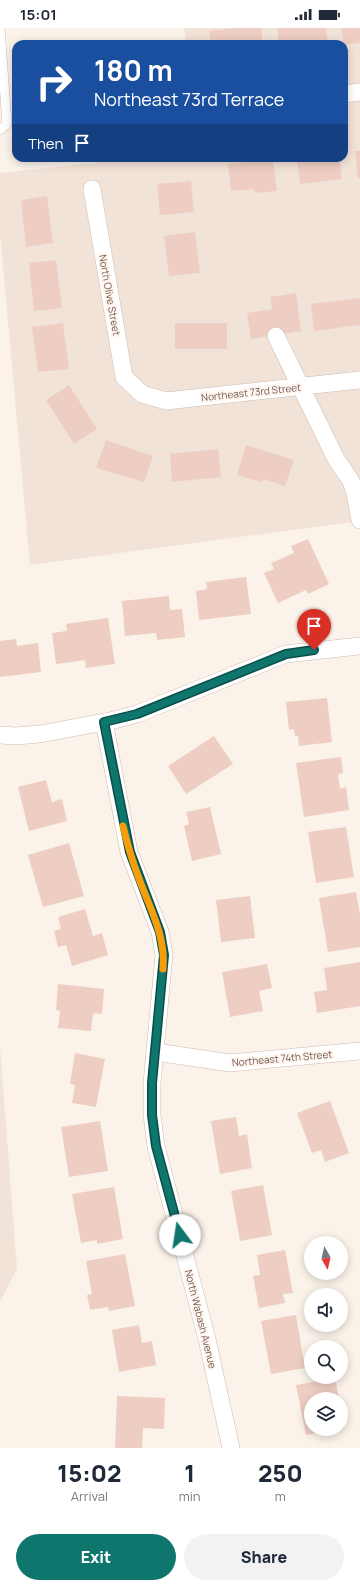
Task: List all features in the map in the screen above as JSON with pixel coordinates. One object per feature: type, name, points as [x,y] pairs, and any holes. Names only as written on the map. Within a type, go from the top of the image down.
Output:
[{"type":"street","points":[[348,94],[360,92]]},
{"type":"street","name":"North Olive Street","points":[[92,189],[124,377],[142,394]]},
{"type":"street","points":[[276,336],[302,386],[336,459],[351,481],[360,520]]},
{"type":"street","name":"Northeast 73rd Street","points":[[142,394],[166,401],[360,380]]},
{"type":"street","points":[[0,735],[15,736],[40,734],[137,714],[286,654],[360,646]]},
{"type":"street","name":"North Wabash Avenue","points":[[104,722],[130,852],[160,932],[164,955],[152,1083],[152,1115],[156,1146],[207,1340],[231,1448]]},
{"type":"street","name":"Northeast 74th Street","points":[[156,1052],[230,1063],[360,1051]]},
{"type":"lane","points":[[0,28],[7,124],[0,130]]},
{"type":"shaded area","points":[[184,28],[360,28],[360,521],[30,565],[0,234],[0,173],[103,162],[348,162],[348,40],[186,40]]},
{"type":"shaded area","points":[[0,1047],[17,1269],[0,1302]]},
{"type":"building","points":[[238,28],[261,28],[262,40],[210,40],[209,31]]},
{"type":"building","points":[[277,28],[326,28],[328,40],[278,40]]},
{"type":"building","points":[[341,28],[360,28],[360,43],[348,44],[348,40],[343,40]]},
{"type":"building","points":[[355,151],[360,151],[360,178],[358,178]]},
{"type":"building","points":[[246,162],[273,162],[277,191],[255,193],[254,189],[231,191],[228,164]]},
{"type":"building","points":[[297,162],[340,162],[342,179],[300,184]]},
{"type":"building","points":[[191,181],[194,212],[160,215],[157,184]]},
{"type":"building","points":[[47,196],[53,243],[26,247],[21,200]]},
{"type":"building","points":[[195,232],[200,273],[169,276],[164,236]]},
{"type":"building","points":[[56,260],[62,308],[34,311],[29,263]]},
{"type":"building","points":[[296,293],[301,331],[251,339],[247,313],[272,309],[270,297]]},
{"type":"building","points":[[360,298],[360,325],[314,331],[311,304]]},
{"type":"building","points":[[63,323],[69,369],[38,372],[32,327]]},
{"type":"building","points":[[175,323],[227,323],[227,349],[175,349]]},
{"type":"building","points":[[69,385],[97,429],[74,444],[46,400]]},
{"type":"building","points":[[106,440],[153,456],[144,482],[96,468]]},
{"type":"building","points":[[246,445],[294,460],[285,486],[263,479],[261,482],[237,475]]},
{"type":"building","points":[[218,449],[221,477],[172,482],[170,454]]},
{"type":"building","points":[[308,539],[329,584],[308,594],[306,590],[278,603],[264,573],[274,569],[271,563],[294,553],[291,546]]},
{"type":"building","points":[[246,577],[251,614],[199,620],[196,591],[207,589],[206,582]]},
{"type":"building","points":[[169,596],[170,610],[182,609],[185,637],[157,640],[156,633],[125,636],[122,601]]},
{"type":"building","points":[[108,618],[115,664],[86,668],[85,660],[56,664],[52,633],[67,631],[66,624]]},
{"type":"building","points":[[16,639],[17,646],[38,643],[41,672],[0,677],[0,641]]},
{"type":"building","points":[[327,698],[332,742],[299,746],[298,736],[295,736],[294,729],[289,730],[286,702]]},
{"type":"building","points":[[214,736],[233,764],[186,794],[168,766]]},
{"type":"building","points":[[341,757],[343,773],[338,774],[340,789],[346,787],[349,810],[304,817],[296,763]]},
{"type":"building","points":[[46,780],[52,802],[62,799],[67,821],[29,831],[18,787]]},
{"type":"building","points":[[210,807],[221,854],[192,861],[184,826],[189,824],[186,812]]},
{"type":"building","points":[[346,827],[354,877],[316,883],[308,832]]},
{"type":"building","points":[[69,843],[84,896],[43,907],[28,855]]},
{"type":"building","points":[[356,892],[360,915],[360,947],[328,952],[319,898]]},
{"type":"building","points":[[250,896],[255,938],[221,942],[216,900]]},
{"type":"building","points":[[85,909],[93,936],[102,933],[108,955],[72,966],[66,945],[58,947],[54,931],[61,929],[58,917]]},
{"type":"building","points":[[360,962],[360,1006],[317,1013],[314,992],[327,990],[324,968]]},
{"type":"building","points":[[267,964],[272,988],[259,991],[263,1011],[230,1017],[222,972]]},
{"type":"building","points":[[58,984],[104,989],[102,1014],[93,1013],[91,1031],[58,1028],[60,1011],[56,1010]]},
{"type":"building","points":[[75,1053],[105,1059],[96,1107],[72,1103],[75,1085],[70,1084]]},
{"type":"building","points":[[330,1101],[349,1153],[325,1162],[321,1150],[312,1153],[297,1113]]},
{"type":"building","points":[[236,1117],[239,1136],[247,1134],[252,1168],[220,1174],[211,1121]]},
{"type":"building","points":[[100,1121],[108,1171],[69,1177],[61,1127]]},
{"type":"building","points":[[263,1185],[272,1235],[240,1241],[231,1191]]},
{"type":"building","points":[[114,1187],[123,1239],[97,1244],[97,1240],[81,1243],[72,1194]]},
{"type":"building","points":[[285,1250],[293,1293],[283,1294],[285,1303],[259,1308],[253,1276],[260,1275],[257,1255]]},
{"type":"building","points":[[125,1254],[135,1306],[109,1311],[108,1307],[90,1310],[87,1295],[92,1294],[86,1261]]},
{"type":"building","points":[[296,1315],[304,1368],[271,1374],[261,1321]]},
{"type":"building","points":[[139,1325],[142,1343],[152,1341],[156,1365],[119,1372],[112,1330]]},
{"type":"building","points":[[304,1384],[336,1384],[338,1392],[304,1392],[304,1425],[296,1385]]},
{"type":"building","points":[[117,1396],[165,1398],[164,1429],[143,1428],[142,1448],[115,1448]]},
{"type":"slow traffic","points":[[123,826],[138,877],[160,932],[164,955],[163,969]]},
{"type":"route","points":[[180,1235],[156,1146],[152,1115],[152,1083],[164,955],[160,932],[138,877],[130,852],[121,815],[112,759],[104,722],[137,714],[286,654],[314,650]]}]
